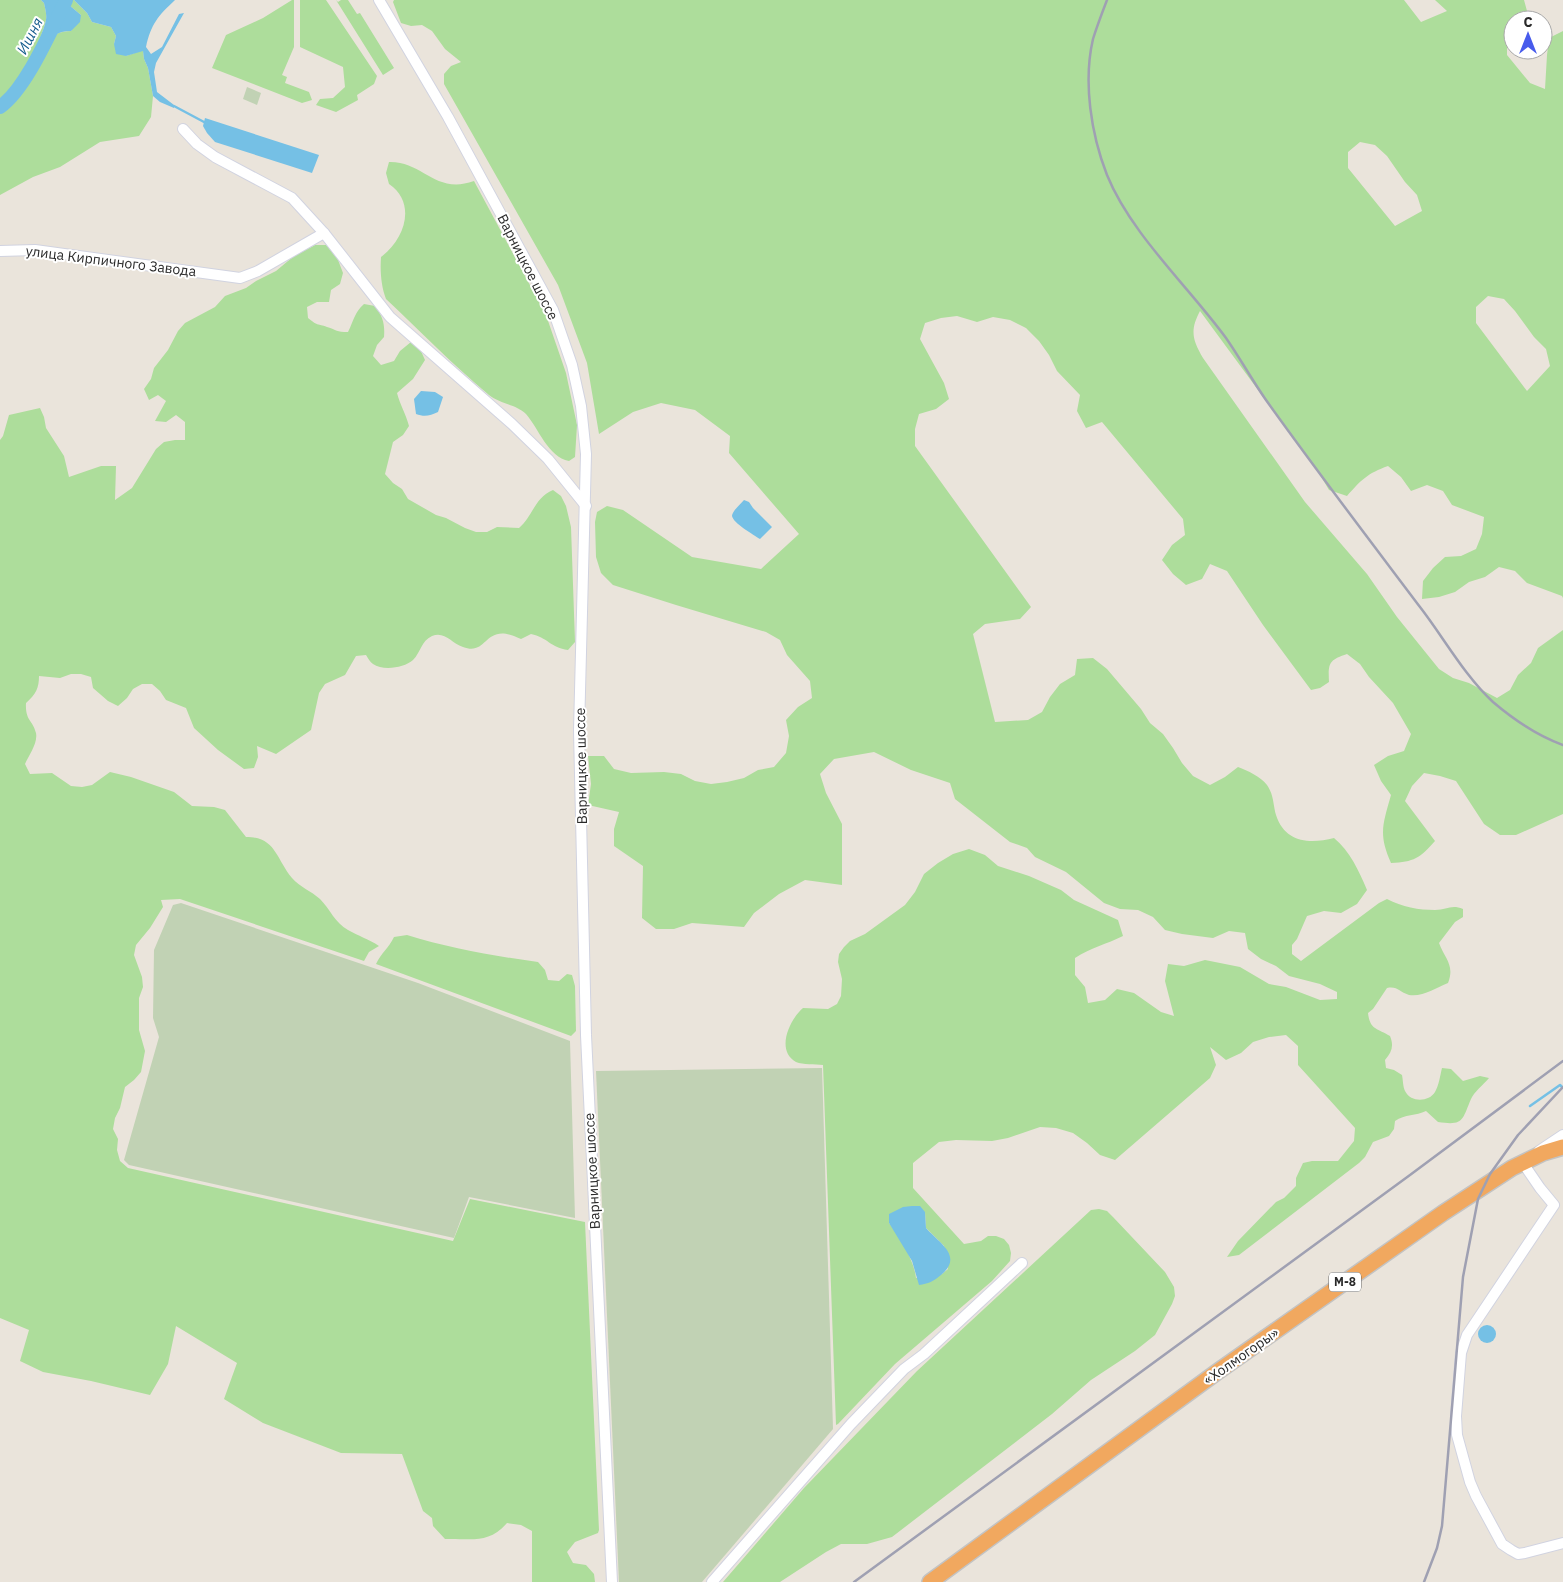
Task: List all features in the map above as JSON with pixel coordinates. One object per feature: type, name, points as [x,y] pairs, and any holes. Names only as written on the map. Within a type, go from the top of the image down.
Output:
[{"type":"highway","name":"«Холмогоры»","points":[[945,1582],[1158,1426],[1542,1153],[1563,1147]]},
{"type":"highway","name":"«Холмогоры»","points":[[930,1582],[1217,1372],[1497,1176],[1526,1165],[1563,1156]]},
{"type":"street","name":"Варницкое шоссе","points":[[379,0],[448,117],[553,310],[572,365],[580,406],[586,454],[580,731],[586,1035],[612,1582]]},
{"type":"street","points":[[182,128],[197,144],[215,157],[292,198],[324,233],[390,317],[512,424],[548,459],[586,506]]},
{"type":"street","name":"улица Кирпичного Завода","points":[[0,251],[35,250],[240,278],[258,271],[324,233]]},
{"type":"street","points":[[1563,1135],[1526,1165],[1540,1188],[1554,1205],[1467,1335],[1461,1353],[1456,1416],[1457,1435],[1470,1482],[1502,1544],[1518,1554],[1563,1543]]},
{"type":"street","points":[[712,1582],[851,1424],[904,1369],[924,1354],[1022,1263]]},
{"type":"green space","points":[[0,0],[41,0],[44,3],[46,20],[33,52],[36,61],[44,44],[52,36],[71,31],[81,15],[63,0],[74,0],[87,13],[92,22],[111,27],[116,36],[114,44],[126,56],[143,50],[153,96],[151,117],[139,136],[100,142],[60,167],[33,177],[0,195]]},
{"type":"green space","points":[[294,0],[294,47],[282,75],[287,77],[285,83],[309,92],[312,100],[302,103],[212,68],[226,35],[263,18]]},
{"type":"green space","points":[[300,0],[326,0],[377,76],[374,84],[357,95],[358,100],[336,112],[316,105],[320,99],[333,98],[345,87],[343,67],[300,47]]},
{"type":"green space","points":[[336,0],[338,2],[348,0],[357,14],[360,13],[394,68],[383,75]]},
{"type":"green space","points":[[394,0],[1404,0],[1421,22],[1447,11],[1435,0],[1524,0],[1527,10],[1503,10],[1503,60],[1511,60],[1530,83],[1545,89],[1547,60],[1553,60],[1553,36],[1563,31],[1563,598],[1527,583],[1515,571],[1499,567],[1485,577],[1469,582],[1455,592],[1439,597],[1422,599],[1423,581],[1433,568],[1445,557],[1461,556],[1476,549],[1482,534],[1484,517],[1452,505],[1443,491],[1427,485],[1411,491],[1401,477],[1388,466],[1375,471],[1365,478],[1347,496],[1329,490],[1319,473],[1200,311],[1195,324],[1194,334],[1196,345],[1203,358],[1305,502],[1367,574],[1397,617],[1439,669],[1453,678],[1469,683],[1497,698],[1510,690],[1518,675],[1531,663],[1538,648],[1563,630],[1563,814],[1516,835],[1500,835],[1484,824],[1456,781],[1424,773],[1412,786],[1405,801],[1435,841],[1416,858],[1405,862],[1391,863],[1384,844],[1383,829],[1391,795],[1381,781],[1374,765],[1388,756],[1404,751],[1411,734],[1393,703],[1369,677],[1360,664],[1347,654],[1336,658],[1330,666],[1329,682],[1320,688],[1311,690],[1263,625],[1227,571],[1210,564],[1202,579],[1186,585],[1173,574],[1162,560],[1172,545],[1185,535],[1183,519],[1102,422],[1086,428],[1077,411],[1080,395],[1057,371],[1039,341],[1026,328],[1010,320],[993,317],[977,322],[957,316],[925,323],[920,339],[944,383],[949,399],[936,409],[919,414],[915,429],[915,446],[1031,607],[1020,619],[985,624],[973,634],[995,722],[1028,720],[1042,712],[1060,684],[1075,675],[1077,659],[1093,658],[1107,669],[1141,709],[1150,723],[1163,734],[1193,776],[1210,785],[1238,767],[1261,779],[1269,789],[1276,815],[1285,831],[1292,836],[1307,841],[1334,838],[1349,855],[1367,890],[1357,904],[1341,913],[1324,911],[1307,916],[1297,939],[1292,945],[1292,954],[1301,961],[1387,899],[1417,909],[1439,910],[1455,907],[1463,909],[1463,917],[1455,922],[1439,943],[1450,967],[1448,983],[1419,995],[1409,995],[1394,988],[1387,988],[1373,1009],[1368,1013],[1372,1026],[1390,1036],[1392,1046],[1391,1052],[1385,1060],[1386,1068],[1402,1075],[1405,1091],[1411,1098],[1420,1100],[1429,1098],[1438,1086],[1442,1068],[1451,1069],[1463,1081],[1480,1076],[1489,1078],[1472,1096],[1461,1120],[1453,1123],[1438,1122],[1426,1111],[1395,1121],[1394,1129],[1389,1136],[1373,1142],[1365,1157],[1359,1163],[1239,1255],[1227,1257],[1238,1241],[1276,1202],[1284,1198],[1296,1186],[1296,1178],[1303,1163],[1338,1161],[1354,1141],[1355,1128],[1298,1065],[1298,1046],[1286,1035],[1269,1037],[1253,1042],[1241,1053],[1226,1060],[1210,1047],[1216,1065],[1210,1078],[1115,1160],[1100,1155],[1073,1133],[1056,1128],[1040,1127],[1008,1138],[992,1141],[956,1140],[939,1142],[913,1163],[913,1188],[964,1244],[981,1241],[988,1236],[996,1236],[1004,1239],[1009,1245],[1010,1261],[992,1281],[895,1364],[836,1425],[823,1065],[796,1062],[790,1057],[786,1050],[787,1035],[793,1019],[803,1008],[828,1009],[837,1004],[841,996],[842,979],[838,962],[839,954],[850,941],[865,934],[905,905],[915,892],[924,874],[953,854],[969,849],[985,855],[998,866],[1029,876],[1061,890],[1074,900],[1118,920],[1123,936],[1075,958],[1075,975],[1085,987],[1088,1003],[1105,1000],[1117,989],[1134,993],[1161,1012],[1174,1016],[1165,981],[1168,964],[1184,966],[1205,960],[1240,967],[1269,984],[1286,987],[1320,1000],[1337,999],[1337,992],[1320,984],[1289,976],[1276,966],[1261,959],[1248,949],[1245,933],[1229,931],[1213,938],[1182,934],[1165,930],[1153,917],[1138,910],[1120,909],[1104,903],[1066,872],[1035,857],[1027,848],[1010,842],[955,799],[950,783],[911,770],[874,752],[834,759],[820,774],[826,793],[842,824],[842,885],[805,880],[779,894],[754,913],[744,927],[692,923],[674,929],[656,929],[642,918],[643,866],[614,846],[614,829],[619,812],[588,805],[591,784],[588,756],[604,756],[614,769],[631,773],[664,772],[681,774],[695,781],[711,784],[744,778],[758,770],[774,767],[786,753],[789,736],[786,720],[798,707],[812,698],[810,681],[787,655],[780,640],[766,632],[613,585],[601,573],[596,557],[595,522],[597,512],[607,506],[623,510],[692,557],[761,569],[799,534],[729,453],[730,436],[695,410],[661,403],[633,412],[599,434],[587,363],[558,285],[444,84],[444,74],[451,66],[461,62],[445,49],[432,31],[422,25],[411,26],[401,23],[393,2]],"holes":[[[1360,142],[1375,145],[1387,156],[1405,182],[1417,195],[1422,211],[1395,226],[1348,168],[1348,152]],[[1488,296],[1504,299],[1546,349],[1550,366],[1527,391],[1476,323],[1476,307]],[[925,1212],[926,1228],[944,1246],[948,1269],[942,1274],[916,1278],[906,1249],[889,1223]]]},
{"type":"green space","points":[[247,87],[261,93],[257,105],[243,99]]},
{"type":"green space","points":[[389,162],[401,163],[449,184],[474,181],[546,315],[566,373],[577,425],[575,457],[569,461],[555,454],[544,442],[526,414],[518,408],[489,395],[386,299],[381,278],[381,257],[396,241],[404,221],[405,211],[403,201],[398,192],[389,184],[386,173]]},
{"type":"green space","points":[[315,245],[326,245],[335,252],[343,273],[340,284],[331,290],[329,302],[317,302],[307,307],[308,318],[314,323],[348,332],[356,314],[364,304],[375,306],[384,324],[384,337],[377,345],[373,356],[381,365],[394,361],[400,351],[411,342],[420,349],[425,360],[413,379],[397,393],[409,426],[403,435],[393,442],[385,474],[402,489],[408,499],[436,515],[465,528],[476,532],[487,532],[497,527],[519,528],[547,493],[553,490],[561,496],[566,506],[571,527],[575,642],[568,650],[557,647],[536,635],[531,634],[521,639],[509,634],[500,634],[471,649],[463,647],[444,636],[437,635],[428,638],[413,660],[399,667],[377,666],[366,655],[356,656],[345,675],[325,684],[319,693],[311,730],[276,754],[257,746],[258,757],[254,768],[244,769],[218,750],[194,728],[186,708],[166,700],[152,684],[142,684],[133,689],[118,706],[108,701],[93,688],[91,677],[81,674],[71,674],[60,678],[39,676],[36,691],[26,703],[28,717],[35,729],[36,737],[25,764],[30,774],[52,773],[71,786],[82,787],[92,785],[110,772],[174,792],[192,806],[214,807],[225,810],[246,837],[256,838],[270,845],[292,878],[320,899],[343,927],[379,946],[369,952],[364,961],[180,899],[161,900],[163,907],[150,928],[136,945],[134,955],[142,977],[143,987],[139,998],[139,1030],[145,1051],[141,1072],[125,1087],[113,1129],[118,1139],[117,1150],[120,1161],[128,1168],[453,1241],[470,1199],[585,1222],[599,1530],[598,1533],[575,1542],[567,1552],[573,1563],[586,1565],[594,1574],[595,1582],[532,1582],[532,1531],[521,1525],[507,1523],[493,1535],[478,1539],[445,1539],[433,1526],[432,1518],[423,1511],[402,1454],[341,1453],[263,1423],[224,1399],[237,1363],[176,1326],[168,1364],[150,1395],[43,1372],[20,1361],[29,1330],[0,1318],[0,440],[9,415],[40,408],[46,428],[64,456],[69,477],[101,466],[116,466],[115,500],[132,488],[156,449],[164,442],[185,440],[185,422],[176,415],[166,422],[155,421],[166,401],[158,395],[149,400],[144,389],[151,379],[154,368],[168,350],[178,331],[185,323],[215,307],[225,296],[246,288],[276,271],[294,256]]},
{"type":"green space","points":[[181,903],[418,983],[570,1041],[575,1218],[469,1197],[454,1238],[129,1165],[124,1160],[159,1037],[153,1018],[154,950],[173,905]]},
{"type":"green space","points":[[407,935],[472,951],[538,962],[545,970],[548,980],[559,981],[567,974],[572,975],[575,986],[576,1031],[571,1036],[376,964],[394,937]]},
{"type":"green space","points":[[822,1068],[833,1429],[702,1582],[619,1582],[596,1071]]},
{"type":"green space","points":[[1091,1210],[1107,1211],[1113,1217],[1165,1272],[1174,1287],[1175,1296],[1172,1304],[1155,1335],[1135,1351],[1091,1380],[1052,1414],[892,1537],[867,1544],[841,1544],[780,1582],[723,1582],[804,1488],[917,1371]]},
{"type":"water","points":[[41,0],[63,0],[81,15],[80,22],[71,31],[58,33],[43,43],[40,47],[40,56],[35,61],[33,52],[41,36],[46,18],[44,3]]},
{"type":"water","points":[[74,0],[175,0],[156,21],[150,32],[146,47],[151,54],[162,47],[179,14],[184,13],[156,63],[154,72],[157,92],[174,105],[174,108],[160,102],[153,96],[143,51],[126,56],[116,54],[114,44],[116,36],[111,27],[92,22],[87,13]]},
{"type":"water","points":[[205,118],[319,155],[312,173],[215,142],[203,126]]},
{"type":"water","points":[[421,391],[435,392],[443,397],[438,412],[427,416],[416,414],[414,399]]},
{"type":"water","points":[[744,500],[749,502],[772,527],[760,539],[733,519],[732,514]]},
{"type":"water","points":[[920,1206],[925,1212],[926,1228],[943,1244],[950,1256],[950,1262],[941,1275],[931,1282],[919,1285],[912,1261],[889,1223],[889,1214],[903,1207]]},
{"type":"water","points":[[1487,1325],[1493,1328],[1496,1334],[1493,1340],[1487,1343],[1481,1340],[1478,1334],[1481,1328]]},
{"type":"waterway","name":"Ишня","points":[[0,107],[10,98],[28,73],[66,0]]},
{"type":"waterway","points":[[174,106],[204,122]]},
{"type":"waterway","points":[[1530,1106],[1560,1085],[1562,1087]]},
{"type":"railway","points":[[1107,0],[1093,39],[1090,56],[1089,90],[1090,108],[1101,159],[1117,197],[1145,239],[1226,338],[1285,426],[1473,680],[1493,702],[1509,715],[1535,732],[1563,745]]},
{"type":"railway","points":[[854,1582],[1563,1061]]},
{"type":"railway","points":[[1424,1582],[1437,1548],[1442,1526],[1463,1277],[1478,1199],[1490,1174],[1518,1135],[1563,1087]]}]
